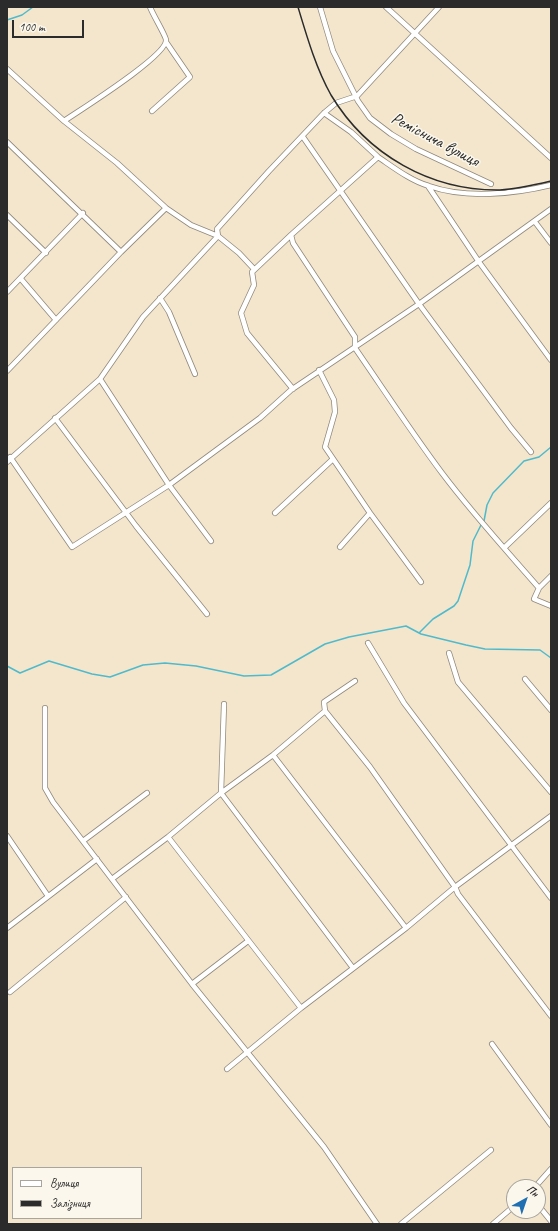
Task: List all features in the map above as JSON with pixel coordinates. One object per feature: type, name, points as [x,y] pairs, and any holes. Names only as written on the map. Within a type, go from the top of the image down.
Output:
[{"type":"street","points":[[64,121],[143,67],[163,48],[167,38],[154,18],[150,7]]},
{"type":"street","name":"Реміснича вулиця","points":[[320,7],[333,50],[370,118],[391,134],[416,149],[491,184]]},
{"type":"street","points":[[386,7],[551,158]]},
{"type":"street","points":[[218,236],[217,229],[324,113],[336,103],[357,96],[439,7]]},
{"type":"street","points":[[152,111],[190,77],[166,42]]},
{"type":"street","points":[[7,69],[64,121],[117,163],[166,208],[191,225],[218,236],[244,257],[254,269]]},
{"type":"street","points":[[324,113],[352,132],[378,157],[428,186],[467,192],[510,194],[551,185]]},
{"type":"street","points":[[303,137],[419,304],[511,428],[531,452]]},
{"type":"street","points":[[7,142],[83,213],[121,252]]},
{"type":"street","points":[[293,389],[247,333],[242,313],[254,285],[252,272],[378,157]]},
{"type":"street","points":[[428,186],[479,262],[551,360]]},
{"type":"street","points":[[7,371],[121,252],[166,208]]},
{"type":"street","points":[[10,457],[72,547],[169,485],[260,418],[293,389],[319,370],[356,348],[479,262],[551,209]]},
{"type":"street","points":[[7,291],[21,279],[83,213]]},
{"type":"street","points":[[7,215],[46,253]]},
{"type":"street","points":[[535,222],[551,243]]},
{"type":"street","points":[[291,235],[293,243],[355,337],[356,348],[442,474],[539,588]]},
{"type":"street","points":[[7,462],[10,457],[100,379],[143,317],[218,236]]},
{"type":"street","points":[[21,279],[56,320]]},
{"type":"street","points":[[160,298],[169,312],[195,374]]},
{"type":"street","points":[[319,370],[334,400],[334,412],[325,447],[370,513],[421,582]]},
{"type":"street","points":[[100,379],[169,485],[211,541]]},
{"type":"street","points":[[55,418],[126,512],[207,614]]},
{"type":"street","points":[[275,513],[333,459]]},
{"type":"street","points":[[504,548],[551,503]]},
{"type":"street","points":[[340,547],[370,513]]},
{"type":"street","points":[[551,576],[539,588],[534,599],[551,606]]},
{"type":"street","points":[[368,643],[404,704],[510,846],[551,898]]},
{"type":"street","points":[[449,653],[458,682],[551,792]]},
{"type":"street","points":[[525,680],[551,710]]},
{"type":"street","points":[[355,681],[324,702],[325,711],[370,767],[456,887],[458,894],[551,1016]]},
{"type":"street","points":[[224,704],[221,793],[354,968]]},
{"type":"street","points":[[45,708],[45,788],[53,802],[246,1053],[324,1147],[377,1224]]},
{"type":"street","points":[[112,879],[168,838],[221,793],[273,756],[325,711]]},
{"type":"street","points":[[273,756],[406,928]]},
{"type":"street","points":[[82,840],[147,793]]},
{"type":"street","points":[[227,1069],[301,1008],[406,928],[456,887],[551,816]]},
{"type":"street","points":[[7,836],[48,896]]},
{"type":"street","points":[[168,838],[301,1008]]},
{"type":"street","points":[[7,928],[97,859]]},
{"type":"street","points":[[10,992],[126,897]]},
{"type":"street","points":[[192,984],[248,941]]},
{"type":"street","points":[[492,1044],[551,1125]]},
{"type":"street","points":[[401,1224],[491,1150]]},
{"type":"street","points":[[542,1179],[551,1169]]},
{"type":"street","points":[[494,1224],[506,1213]]},
{"type":"waterway","points":[[7,20],[22,15],[33,7]]},
{"type":"waterway","points":[[484,521],[487,505],[493,493],[524,461],[539,457],[551,447]]},
{"type":"waterway","points":[[420,632],[433,619],[454,606],[458,601],[470,565],[473,541],[481,525]]},
{"type":"waterway","points":[[7,666],[20,673],[49,661],[92,674],[110,677],[143,665],[165,663],[196,666],[244,676],[271,675],[325,644],[349,637],[406,626],[421,634],[466,645],[485,649],[540,650],[551,658]]},
{"type":"railway","points":[[298,7],[316,63],[331,95],[346,116],[363,135],[382,152],[403,165],[426,176],[450,184],[474,189],[500,190],[526,187],[551,181]]}]
